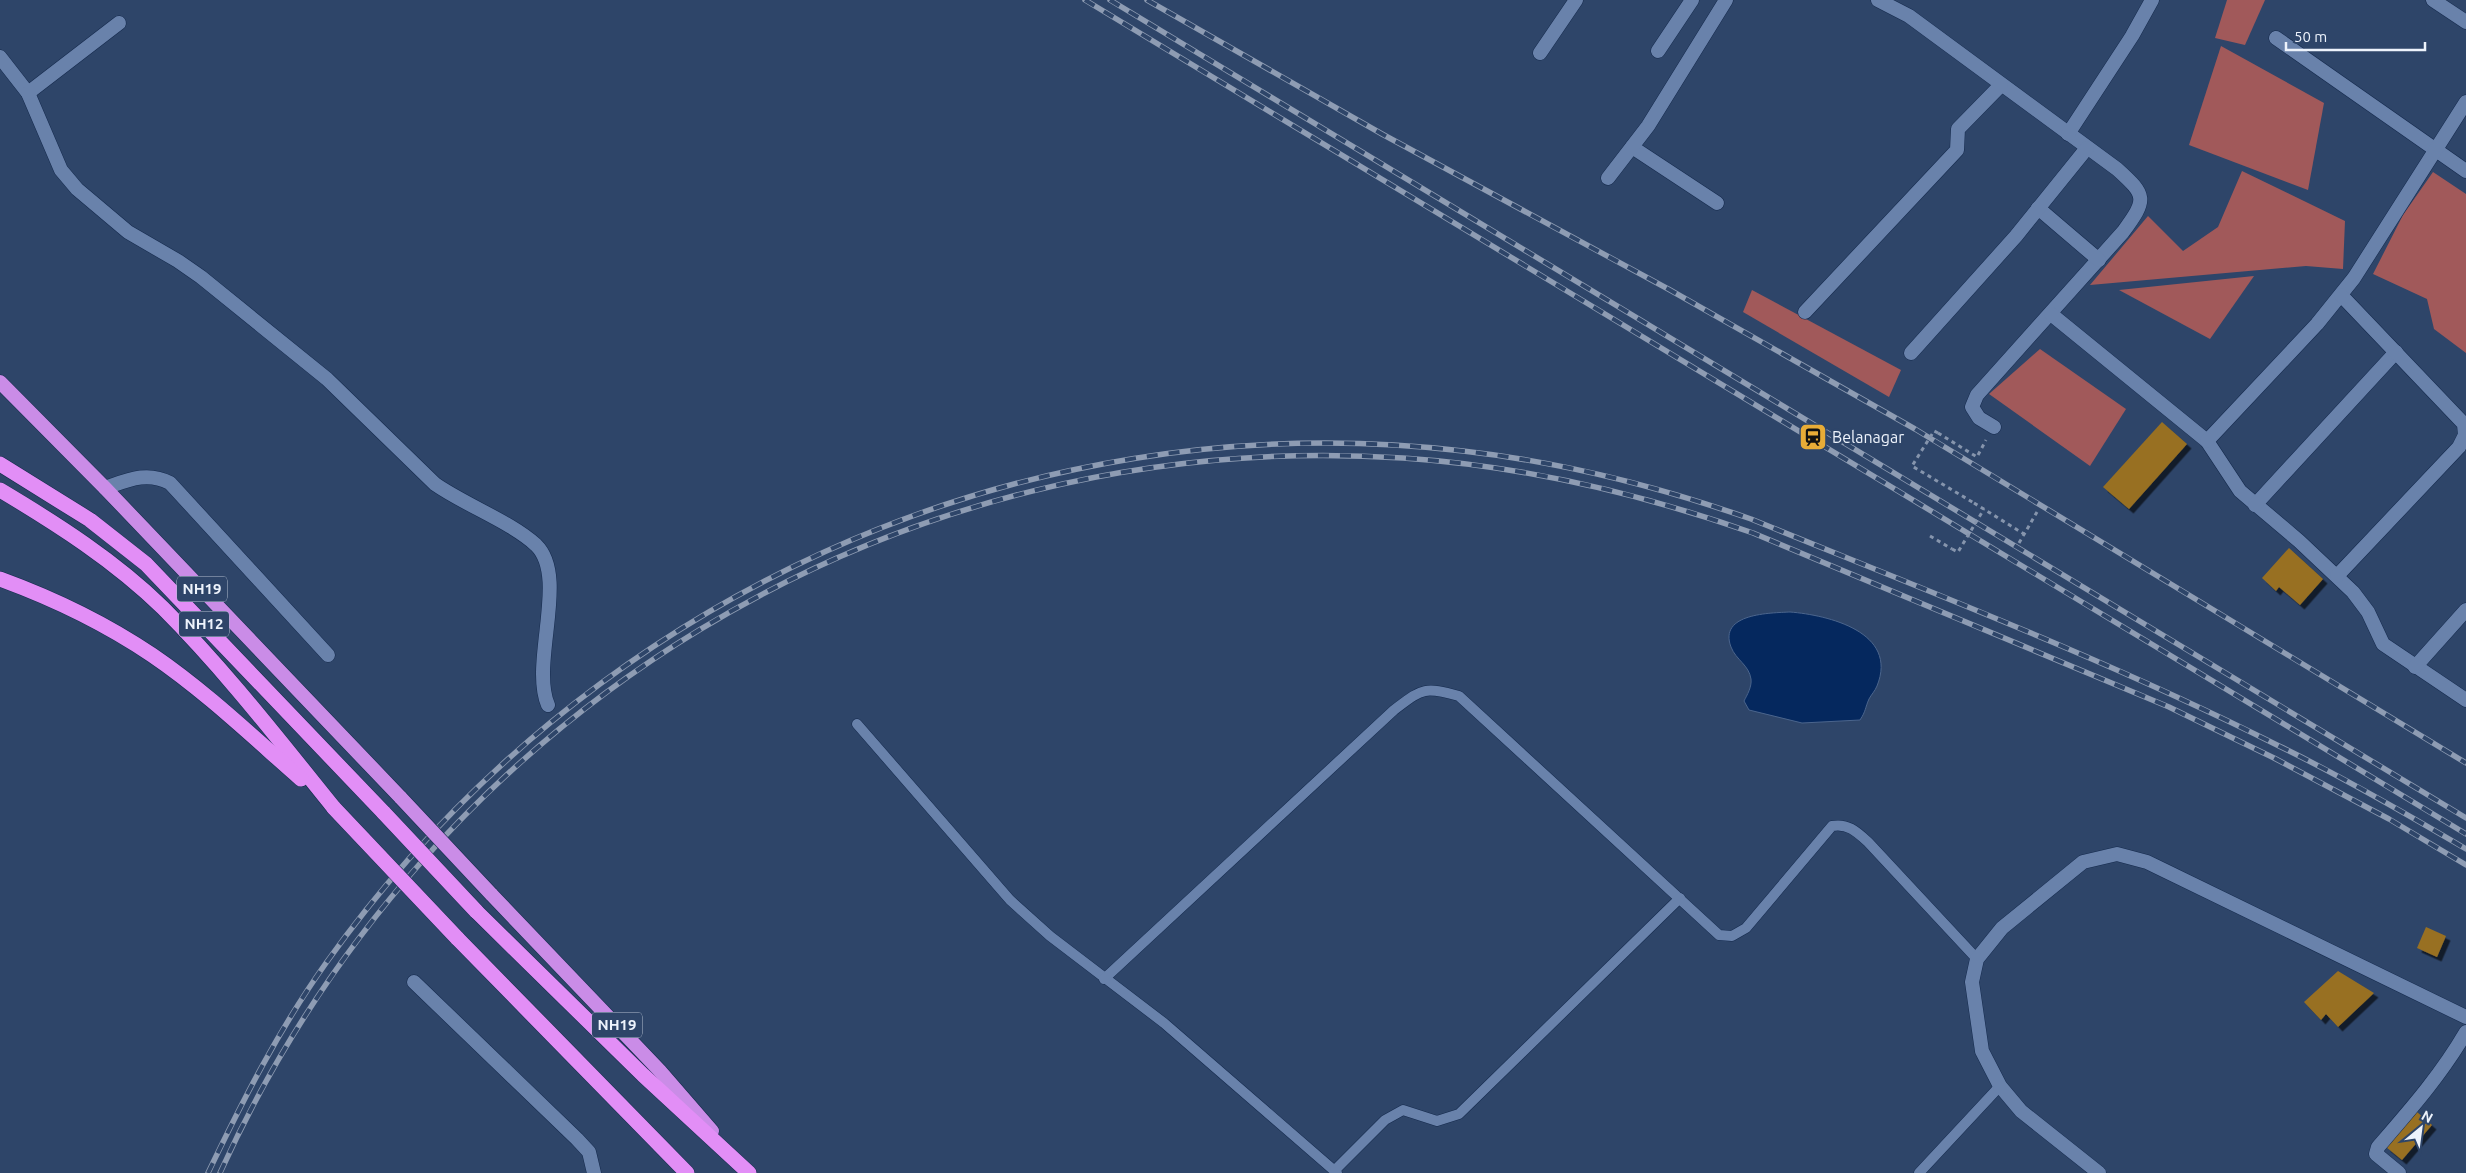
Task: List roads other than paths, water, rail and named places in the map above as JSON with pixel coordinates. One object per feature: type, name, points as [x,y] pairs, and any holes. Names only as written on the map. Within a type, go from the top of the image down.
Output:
[{"type":"highway","name":"NH19","points":[[0,382],[105,488],[660,1071],[737,1160]]},
{"type":"highway","name":"NH12","points":[[0,464],[90,520],[146,564],[476,911],[644,1075],[749,1173]]},
{"type":"highway","name":"NH19","points":[[0,490],[38,512],[106,560],[162,608],[248,703],[334,808]]},
{"type":"highway","points":[[0,579],[26,588],[94,621],[152,656],[227,714],[334,808],[457,938],[687,1173]]},
{"type":"street","points":[[1540,53],[1576,0]]},
{"type":"street","points":[[1658,52],[1692,0]]},
{"type":"street","points":[[1608,178],[1666,99],[1726,0]]},
{"type":"street","points":[[1878,0],[1909,16],[2087,148],[2137,187],[2142,200],[2138,212],[2098,260],[1977,395],[1972,407],[1979,418],[1994,427]]},
{"type":"street","points":[[2068,134],[2132,36],[2152,0]]},
{"type":"street","points":[[2433,0],[2466,22]]},
{"type":"street","points":[[28,93],[119,23]]},
{"type":"street","points":[[2276,38],[2466,171]]},
{"type":"street","points":[[0,57],[28,93],[61,170],[103,213],[128,232],[201,277],[327,379],[435,484],[520,533],[536,546],[546,559],[549,575],[543,673],[544,695],[548,705]]},
{"type":"street","points":[[1805,312],[1957,150],[1958,129],[2001,85]]},
{"type":"street","points":[[2206,441],[2317,324],[2341,295],[2466,102]]},
{"type":"street","points":[[1632,147],[1717,203]]},
{"type":"street","points":[[1911,354],[2038,208],[2087,148]]},
{"type":"street","points":[[2038,208],[2098,260]]},
{"type":"street","points":[[2337,576],[2459,447],[2465,435],[2464,424],[2341,295]]},
{"type":"street","points":[[2051,314],[2206,441],[2230,479],[2255,505],[2353,592],[2368,612],[2383,644],[2466,700]]},
{"type":"street","points":[[2255,505],[2396,352]]},
{"type":"street","points":[[105,488],[146,476],[158,477],[170,483],[328,655]]},
{"type":"street","points":[[2415,667],[2466,610]]},
{"type":"street","points":[[2099,1173],[2021,1111],[2000,1086],[1982,1050],[1972,982],[1977,959],[2002,928],[2083,862],[2117,854],[2147,862],[2466,1017]]},
{"type":"street","points":[[414,982],[577,1139],[589,1152],[594,1173]]},
{"type":"street","points":[[2399,1173],[2376,1154],[2378,1147],[2422,1096],[2466,1032]]},
{"type":"lane","points":[[1104,979],[1394,710],[1420,691],[1439,691],[1459,696],[1719,935],[1732,936],[1746,928],[1832,826],[1842,824],[1854,830],[1868,842],[1977,959]]},
{"type":"lane","points":[[857,724],[1010,900],[1050,936],[1164,1023],[1336,1172],[1385,1120],[1403,1110],[1437,1121],[1458,1114],[1680,898]]},
{"type":"lane","points":[[1919,1173],[2000,1086]]},
{"type":"water","points":[[1790,612],[1823,617],[1840,622],[1856,630],[1869,640],[1878,652],[1881,667],[1877,686],[1860,720],[1802,723],[1749,710],[1744,701],[1750,688],[1750,674],[1731,647],[1729,636],[1732,627],[1739,621],[1749,617]]},
{"type":"railway","points":[[1085,0],[2466,834]]},
{"type":"railway","points":[[1110,0],[2466,818]]},
{"type":"railway","points":[[1147,0],[1382,134],[1670,290],[1915,429],[2466,763]]},
{"type":"railway","points":[[208,1173],[262,1065],[326,963],[431,835],[550,723],[682,628],[825,552],[976,495],[1134,458],[1297,443],[1463,451],[1573,469],[1680,496],[1751,519],[2017,627],[2149,684],[2327,770],[2466,849]]},
{"type":"railway","points":[[220,1173],[310,1008],[422,862],[552,735],[699,630],[861,548],[1033,491],[1215,460],[1403,458],[1492,467],[1624,494],[1710,519],[1753,533],[2169,707],[2274,758],[2389,819],[2466,865]]},
{"type":"place","name":"Belanagar","points":[[1813,437]]}]
